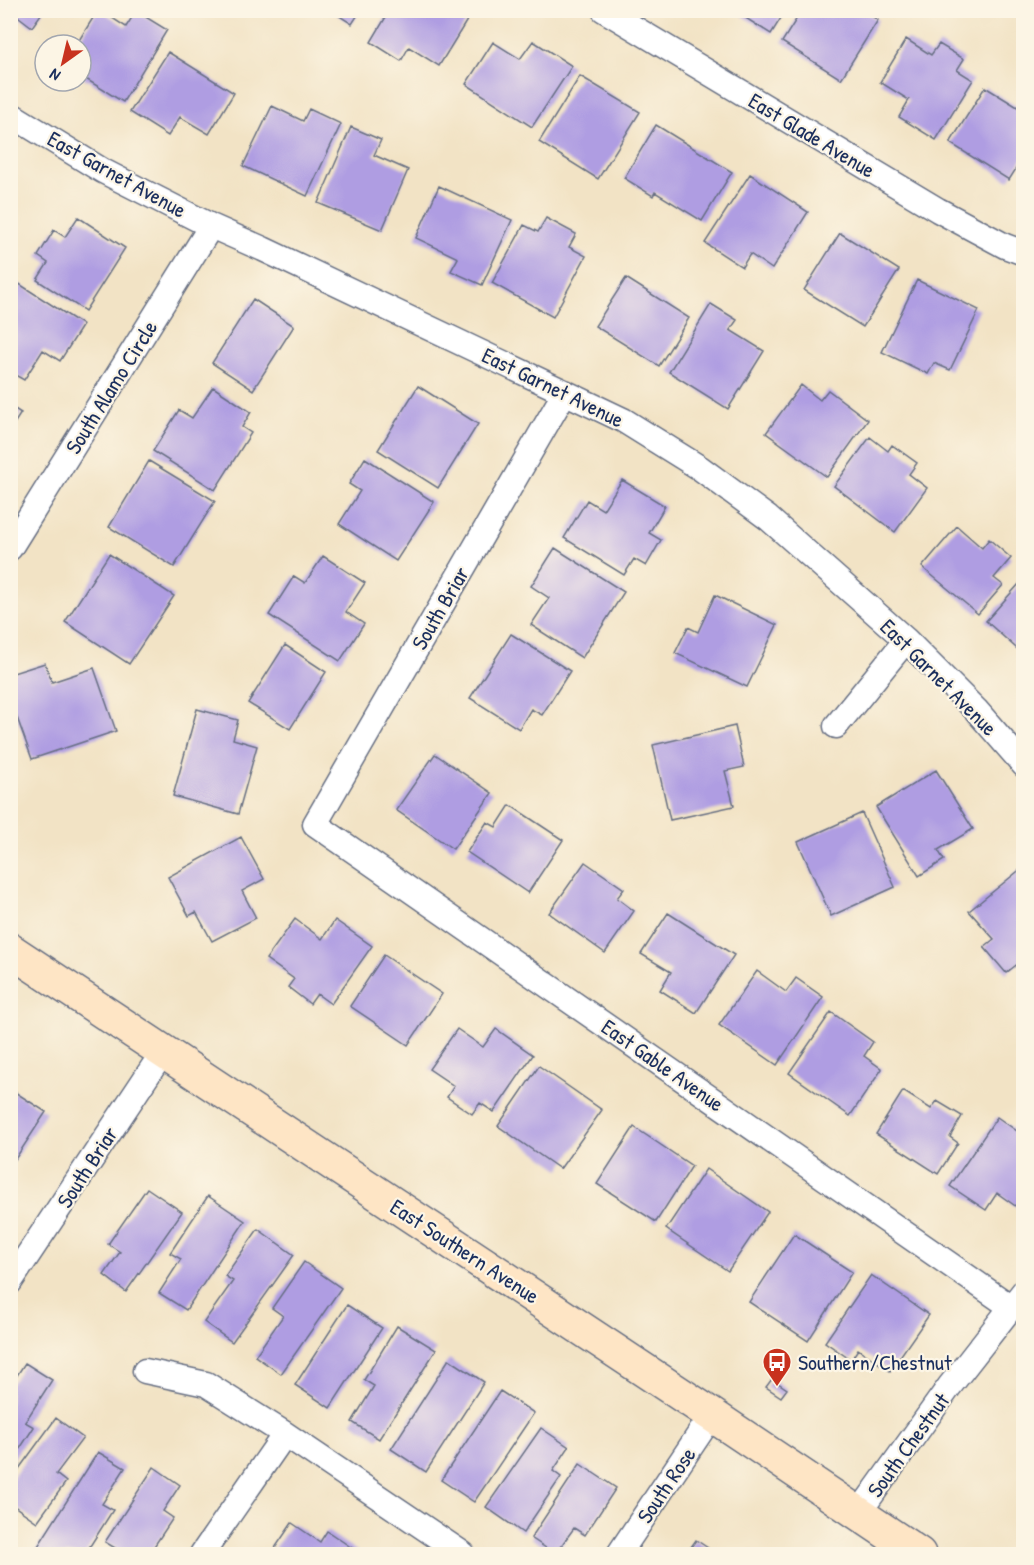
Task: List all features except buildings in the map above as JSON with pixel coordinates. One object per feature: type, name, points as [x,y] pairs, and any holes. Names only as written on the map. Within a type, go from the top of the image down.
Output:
[{"type":"main road","name":"East Southern Avenue","points":[[10,950],[919,1554]]},
{"type":"street","name":"East Glade Avenue","points":[[604,10],[938,210],[1005,246],[1023,253]]},
{"type":"street","name":"East Garnet Avenue","points":[[10,114],[103,171],[211,226],[623,420],[710,476],[768,518],[906,640],[976,710],[1023,765]]},
{"type":"street","name":"South Alamo Circle","points":[[10,548],[211,226]]},
{"type":"street","name":"South Briar","points":[[315,824],[565,392]]},
{"type":"street","points":[[836,726],[906,640]]},
{"type":"street","name":"East Gable Avenue","points":[[315,824],[1017,1299]]},
{"type":"street","name":"South Briar","points":[[12,1276],[163,1052]]},
{"type":"street","name":"South Chestnut","points":[[858,1514],[949,1387],[1017,1299]]},
{"type":"street","points":[[145,1371],[206,1384],[285,1434],[463,1554]]},
{"type":"street","name":"South Rose","points":[[619,1554],[712,1415]]},
{"type":"street","points":[[202,1554],[285,1434]]},
{"type":"place","name":"Southern/Chestnut","points":[[777,1388]]}]
